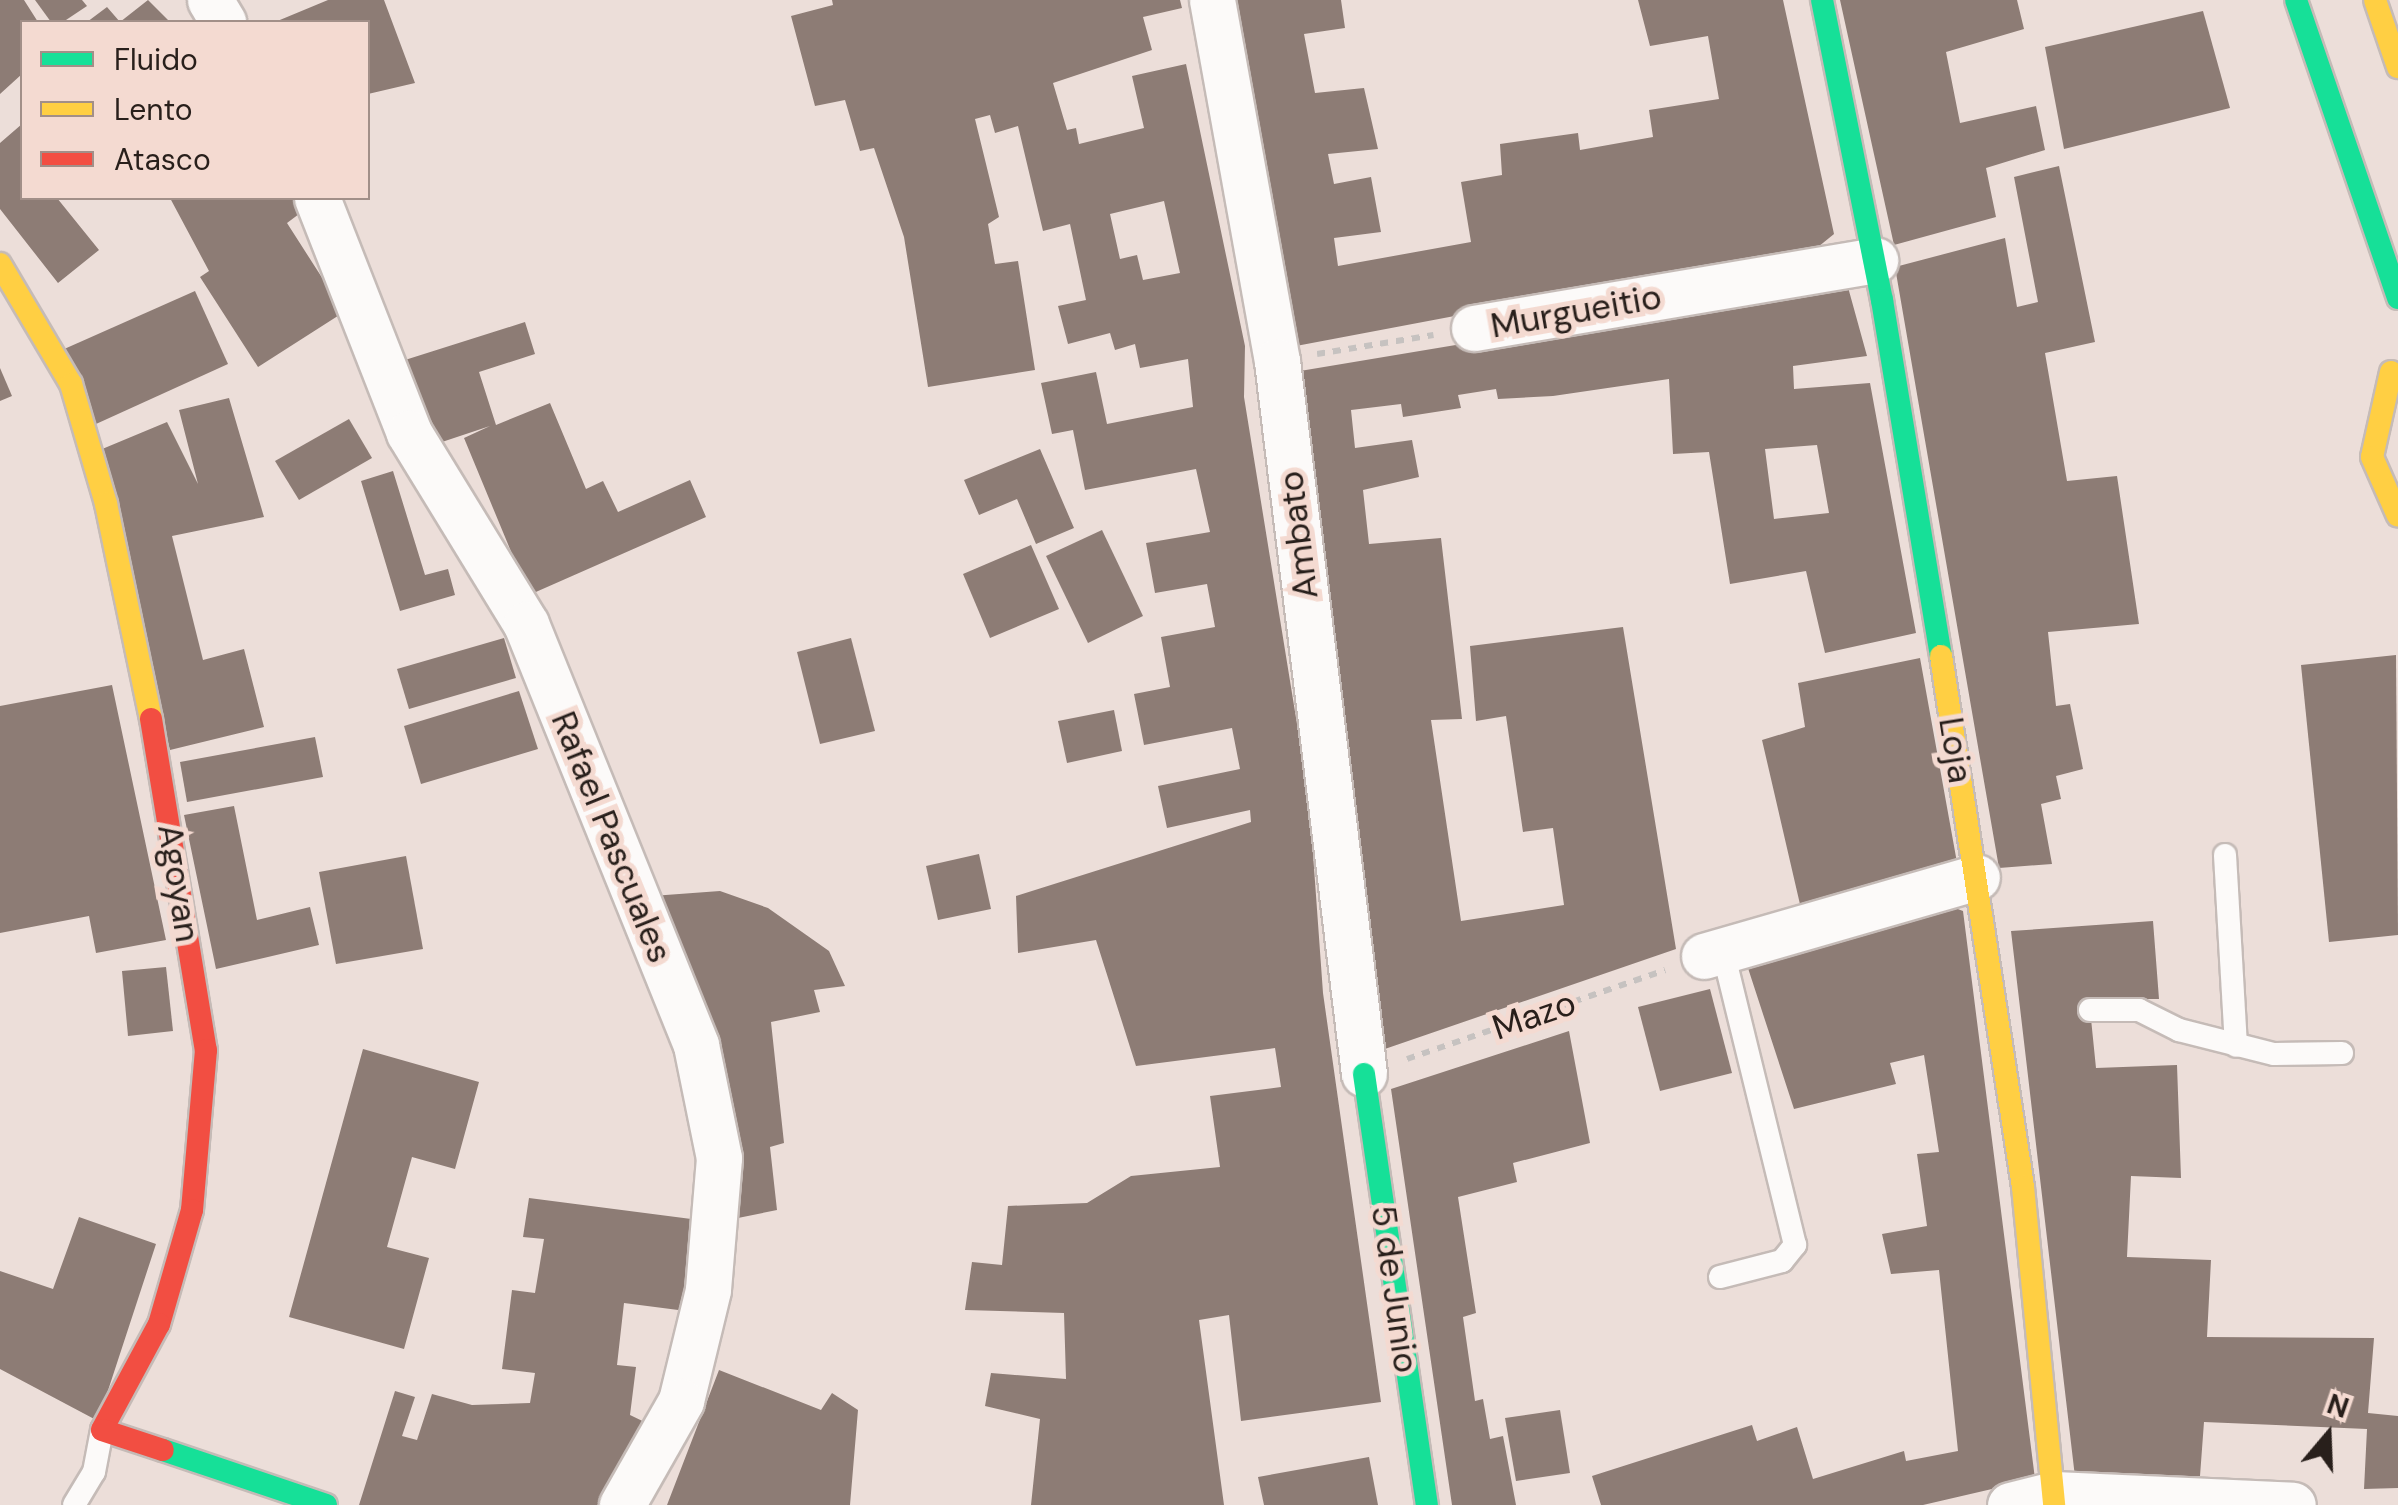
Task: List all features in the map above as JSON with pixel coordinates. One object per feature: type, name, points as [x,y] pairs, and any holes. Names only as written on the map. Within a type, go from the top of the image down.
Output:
[{"type":"street","name":"Ambato","points":[[1212,0],[1277,361],[1380,1068]]},
{"type":"street","name":"Loja","points":[[1822,0],[1875,260],[1977,878],[1998,1016],[2054,1500]]},
{"type":"street","points":[[2296,0],[2398,298]]},
{"type":"street","points":[[2375,0],[2398,67]]},
{"type":"street","name":"Rafael Pascuales","points":[[318,200],[409,433],[526,624],[696,1045],[719,1158],[708,1290],[681,1401],[622,1505]]},
{"type":"street","name":"Murgueitio","points":[[1474,328],[1875,260]]},
{"type":"street","name":"Agoyan","points":[[0,264],[70,384],[106,504],[154,736],[206,1050],[192,1210],[160,1324],[102,1430]]},
{"type":"street","points":[[2390,372],[2372,457],[2398,516]]},
{"type":"street","points":[[1700,959],[1977,878]]},
{"type":"street","name":"5 de Junio","points":[[1380,1068],[1427,1505]]},
{"type":"street","points":[[102,1430],[326,1505]]},
{"type":"street","points":[[2010,1505],[2054,1500],[2292,1505]]},
{"type":"lane","points":[[2225,855],[2236,1046]]},
{"type":"lane","points":[[1700,959],[1795,1245],[1782,1261],[1720,1277]]},
{"type":"lane","points":[[2090,1010],[2139,1010],[2179,1030],[2274,1054],[2342,1054]]},
{"type":"lane","points":[[1998,1016],[2022,1011]]},
{"type":"lane","name":"Agoyan","points":[[74,1505],[94,1472],[102,1430]]},
{"type":"path","name":"Murgueitio","points":[[1277,361],[1474,328]]},
{"type":"path","name":"Mazo","points":[[1380,1068],[1700,959]]},
{"type":"building","points":[[0,0],[24,0],[37,20],[20,20],[20,76],[0,94]]},
{"type":"building","points":[[35,0],[82,0],[87,6],[66,20],[50,20]]},
{"type":"building","points":[[148,0],[168,20],[123,20]]},
{"type":"building","points":[[328,0],[384,0],[415,83],[370,94],[370,20],[280,20]]},
{"type":"building","points":[[832,0],[1180,0],[1182,8],[1143,17],[1152,50],[1053,83],[1067,130],[1076,128],[1079,144],[1144,128],[1132,76],[1186,64],[1245,346],[1244,397],[1309,798],[1323,993],[1381,1402],[1241,1421],[1229,1315],[1199,1320],[1224,1505],[1031,1505],[1040,1419],[985,1406],[991,1373],[1066,1379],[1064,1313],[965,1310],[972,1262],[1002,1265],[1008,1206],[1087,1203],[1131,1176],[1220,1167],[1210,1096],[1281,1087],[1275,1048],[1136,1066],[1096,940],[1018,953],[1016,896],[1251,822],[1250,810],[1167,828],[1158,786],[1240,769],[1232,728],[1144,745],[1134,694],[1170,687],[1161,637],[1215,627],[1207,584],[1155,593],[1146,543],[1210,532],[1196,469],[1085,490],[1073,430],[1052,434],[1041,383],[1096,372],[1107,424],[1193,407],[1188,359],[1140,368],[1135,344],[1115,350],[1110,333],[1068,344],[1058,306],[1086,300],[1070,224],[1043,231],[1018,126],[995,133],[990,115],[975,119],[999,217],[988,224],[995,264],[1018,261],[1035,370],[928,387],[904,237],[874,148],[860,151],[845,100],[815,106],[791,16],[833,5]],"holes":[[[1164,201],[1180,273],[1143,280],[1137,255],[1120,259],[1110,214]]]},
{"type":"building","points":[[1228,0],[1341,0],[1345,28],[1304,34],[1315,93],[1364,88],[1378,149],[1328,154],[1334,184],[1371,177],[1381,232],[1334,238],[1338,266],[1471,242],[1461,182],[1502,175],[1500,144],[1578,133],[1580,150],[1653,137],[1649,110],[1719,99],[1708,36],[1650,46],[1638,0],[1783,0],[1834,234],[1818,247],[1296,346]]},
{"type":"building","points":[[1840,0],[2017,0],[2024,29],[1946,52],[1960,123],[2036,106],[2045,150],[1986,168],[1996,217],[1894,245]]},
{"type":"building","points":[[107,7],[118,20],[90,20]]},
{"type":"building","points":[[2203,11],[2230,108],[2064,149],[2045,47]]},
{"type":"building","points":[[20,126],[20,200],[59,200],[99,250],[58,283],[0,209],[0,143]]},
{"type":"building","points":[[2059,166],[2095,342],[2045,353],[2067,481],[2117,476],[2139,624],[2048,632],[2056,706],[2070,704],[2083,769],[2056,776],[2061,799],[2041,804],[2052,864],[1999,868],[1895,267],[2005,238],[2017,307],[2038,302],[2014,177]]},
{"type":"building","points":[[171,200],[295,200],[303,211],[287,223],[344,312],[258,367],[200,277],[209,271]]},
{"type":"building","points":[[1846,280],[1867,356],[1793,366],[1794,389],[1870,383],[1916,633],[1825,653],[1806,571],[1730,584],[1709,452],[1673,454],[1669,379],[1553,396],[1498,399],[1496,389],[1458,395],[1461,408],[1403,417],[1401,404],[1351,410],[1355,448],[1412,440],[1419,477],[1363,490],[1369,544],[1441,538],[1462,719],[1431,720],[1461,921],[1564,905],[1553,828],[1523,832],[1506,716],[1476,721],[1470,646],[1623,627],[1676,949],[1379,1051],[1294,372]],"holes":[[[1817,445],[1829,513],[1774,519],[1765,449]]]},
{"type":"building","points":[[195,291],[228,364],[96,424],[62,350]]},
{"type":"building","points":[[525,322],[535,354],[479,372],[496,425],[550,403],[586,489],[603,481],[618,512],[690,480],[706,517],[529,595],[464,438],[490,426],[433,445],[405,360]]},
{"type":"building","points":[[0,368],[12,396],[0,401]]},
{"type":"building","points":[[229,398],[264,517],[172,536],[203,660],[244,649],[264,727],[170,750],[95,452],[167,422],[198,484],[179,410]]},
{"type":"building","points":[[349,419],[372,458],[299,500],[275,461]]},
{"type":"building","points":[[1040,449],[1074,528],[1036,544],[1017,499],[979,515],[964,480]]},
{"type":"building","points":[[393,471],[425,575],[448,569],[455,595],[400,611],[361,481]]},
{"type":"building","points":[[1102,530],[1143,616],[1088,643],[1046,556]]},
{"type":"building","points":[[1031,545],[1059,609],[990,638],[963,574]]},
{"type":"building","points":[[504,638],[516,678],[409,709],[397,669]]},
{"type":"building","points":[[851,638],[875,731],[820,744],[797,652]]},
{"type":"building","points":[[2396,655],[2398,935],[2329,942],[2301,665]]},
{"type":"building","points":[[1920,658],[1958,868],[1802,913],[1762,740],[1805,727],[1798,683]]},
{"type":"building","points":[[112,685],[166,940],[96,953],[89,916],[0,933],[0,706]]},
{"type":"building","points":[[519,691],[538,749],[421,784],[404,726]]},
{"type":"building","points":[[1114,710],[1122,751],[1067,763],[1058,721]]},
{"type":"building","points":[[315,737],[323,777],[187,802],[180,762]]},
{"type":"building","points":[[234,806],[257,920],[310,907],[319,945],[216,969],[184,815]]},
{"type":"building","points":[[979,854],[991,909],[938,920],[926,866]]},
{"type":"building","points":[[406,856],[423,949],[336,964],[319,872]]},
{"type":"building","points":[[720,891],[768,908],[829,951],[845,986],[814,990],[820,1012],[771,1022],[784,1143],[770,1147],[777,1210],[733,1219],[652,896]]},
{"type":"building","points":[[1947,905],[1963,911],[2035,1479],[1923,1505],[1601,1505],[1592,1476],[1752,1425],[1757,1441],[1797,1427],[1813,1479],[1904,1451],[1906,1461],[1958,1451],[1939,1270],[1891,1274],[1882,1234],[1927,1226],[1917,1154],[1939,1152],[1924,1055],[1890,1063],[1896,1084],[1794,1109],[1746,962]]},
{"type":"building","points":[[2153,921],[2159,999],[2089,999],[2096,1068],[2177,1065],[2181,1178],[2131,1176],[2127,1257],[2211,1260],[2207,1337],[2374,1338],[2368,1413],[2398,1416],[2398,1488],[2364,1489],[2367,1429],[2204,1422],[2200,1476],[2075,1477],[2011,931]]},
{"type":"building","points":[[166,967],[173,1031],[128,1036],[122,971]]},
{"type":"building","points":[[1710,989],[1732,1073],[1660,1091],[1638,1007]]},
{"type":"building","points":[[1569,1031],[1590,1143],[1513,1163],[1517,1182],[1458,1197],[1476,1313],[1463,1317],[1475,1401],[1483,1399],[1490,1439],[1503,1436],[1516,1505],[1452,1505],[1391,1089]]},
{"type":"building","points":[[363,1049],[479,1082],[455,1169],[412,1157],[387,1247],[429,1258],[404,1349],[289,1317]]},
{"type":"building","points":[[529,1198],[699,1220],[686,1311],[624,1303],[617,1365],[636,1367],[630,1415],[657,1428],[624,1505],[359,1505],[395,1391],[415,1397],[402,1436],[417,1440],[432,1394],[472,1405],[530,1403],[535,1373],[502,1369],[512,1290],[535,1293],[544,1239],[523,1237]]},
{"type":"building","points":[[79,1217],[156,1244],[98,1421],[0,1369],[0,1271],[53,1289]]},
{"type":"building","points":[[719,1370],[821,1410],[832,1393],[858,1410],[850,1505],[667,1505]]},
{"type":"building","points":[[1560,1410],[1570,1473],[1516,1481],[1505,1418]]},
{"type":"building","points":[[1369,1457],[1378,1505],[1264,1505],[1258,1477]]},
{"type":"traffic: fast","points":[[1822,0],[1882,300],[1941,656]]},
{"type":"traffic: fast","points":[[2296,0],[2398,298]]},
{"type":"traffic: fast","points":[[1364,1074],[1427,1505]]},
{"type":"traffic: fast","points":[[163,1450],[326,1505]]},
{"type":"traffic: slow","points":[[2375,0],[2398,67]]},
{"type":"traffic: slow","points":[[0,264],[71,384],[106,504],[151,719]]},
{"type":"traffic: slow","points":[[2391,372],[2372,457],[2398,516]]},
{"type":"traffic: slow","points":[[1941,656],[2023,1187],[2054,1505]]},
{"type":"traffic: jam","points":[[151,719],[206,1050],[192,1210],[159,1324],[102,1430],[163,1450]]}]
